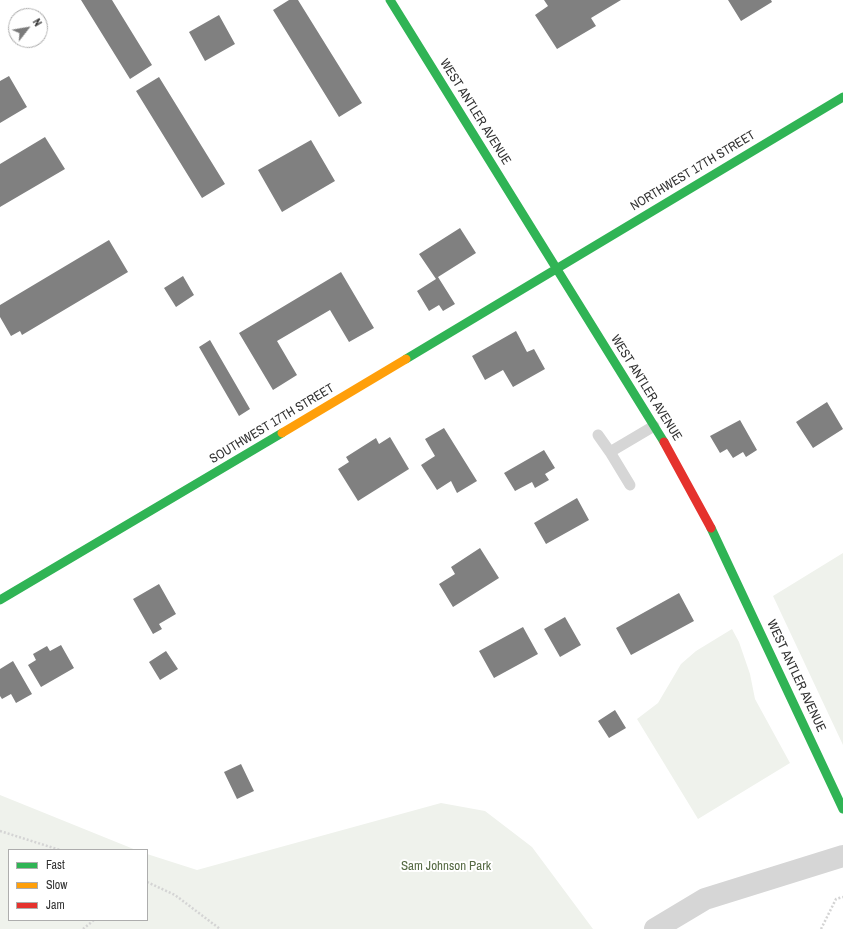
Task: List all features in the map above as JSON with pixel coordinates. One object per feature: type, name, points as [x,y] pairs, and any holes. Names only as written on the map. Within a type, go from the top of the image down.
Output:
[{"type":"street","name":"WEST ANTLER AVENUE","points":[[390,0],[654,426],[721,546],[843,809]]},
{"type":"street","name":"NORTHWEST 17TH STREET","points":[[557,268],[843,97]]},
{"type":"street","name":"SOUTHWEST 17TH STREET","points":[[0,600],[557,268]]},
{"type":"street","points":[[655,929],[704,898],[843,856]]},
{"type":"lane","points":[[610,452],[654,426]]},
{"type":"lane","points":[[598,435],[630,485]]},
{"type":"path","points":[[0,831],[57,849]]},
{"type":"path","points":[[148,882],[175,896],[220,929]]},
{"type":"path","points":[[821,929],[836,899],[843,897]]},
{"type":"path","points":[[83,929],[93,921]]},
{"type":"green space","points":[[843,553],[843,745],[773,596]]},
{"type":"green space","points":[[732,629],[739,642],[750,674],[755,699],[790,763],[698,819],[637,719],[658,703],[681,664],[696,651]]},
{"type":"green space","name":"Sam Johnson Park","points":[[0,795],[134,849],[8,849],[8,921],[148,921],[148,854],[197,870],[441,803],[485,811],[532,847],[593,929],[0,929]]},
{"type":"building","points":[[81,0],[112,0],[152,65],[130,79]]},
{"type":"building","points":[[289,0],[298,0],[362,103],[339,117],[273,10]]},
{"type":"building","points":[[544,0],[621,0],[591,18],[596,26],[557,49],[535,15],[548,6]]},
{"type":"building","points":[[728,0],[771,0],[772,2],[741,21]]},
{"type":"building","points":[[219,15],[235,44],[205,61],[189,32]]},
{"type":"building","points":[[9,76],[27,107],[0,123],[0,81]]},
{"type":"building","points":[[159,77],[225,184],[202,198],[136,91]]},
{"type":"building","points":[[45,137],[65,169],[0,207],[0,164]]},
{"type":"building","points":[[311,140],[335,181],[282,212],[258,170]]},
{"type":"building","points":[[460,228],[476,253],[438,277],[455,304],[443,311],[439,305],[429,311],[417,291],[436,279],[419,254]]},
{"type":"building","points":[[109,240],[128,272],[22,335],[20,331],[11,336],[0,317],[0,305]]},
{"type":"building","points":[[341,272],[374,328],[349,342],[330,310],[277,341],[297,375],[273,390],[239,333]]},
{"type":"building","points":[[183,276],[194,295],[176,307],[164,288]]},
{"type":"building","points":[[516,331],[527,352],[534,349],[545,369],[513,387],[503,370],[485,380],[472,356]]},
{"type":"building","points":[[210,340],[250,409],[239,416],[199,347]]},
{"type":"building","points":[[827,402],[843,429],[813,448],[796,422]]},
{"type":"building","points":[[740,420],[757,450],[746,457],[743,452],[733,458],[727,449],[720,453],[710,436]]},
{"type":"building","points":[[444,428],[477,481],[457,493],[451,481],[437,490],[421,465],[435,456],[425,439]]},
{"type":"building","points":[[390,437],[409,469],[358,501],[338,469],[349,462],[346,457],[376,438],[379,444]]},
{"type":"building","points":[[544,450],[555,468],[545,474],[549,480],[535,488],[532,482],[515,491],[504,473]]},
{"type":"building","points":[[577,498],[589,520],[546,544],[534,523]]},
{"type":"building","points":[[480,548],[499,578],[453,607],[439,584],[455,574],[451,567]]},
{"type":"building","points":[[159,584],[176,614],[159,624],[162,629],[153,634],[133,599]]},
{"type":"building","points":[[679,593],[694,621],[631,655],[616,628]]},
{"type":"building","points":[[565,617],[581,645],[560,657],[544,629]]},
{"type":"building","points":[[523,627],[538,654],[494,678],[479,651]]},
{"type":"building","points":[[61,645],[74,668],[41,687],[28,665],[36,660],[33,654],[47,646],[50,651]]},
{"type":"building","points":[[166,651],[178,669],[160,680],[149,662]]},
{"type":"building","points":[[13,661],[32,694],[16,703],[11,694],[2,699],[0,696],[0,669]]},
{"type":"building","points":[[615,710],[626,728],[609,738],[598,721]]},
{"type":"building","points":[[241,764],[254,791],[237,799],[224,772]]},
{"type":"traffic: fast","points":[[390,0],[664,442]]},
{"type":"traffic: fast","points":[[406,359],[843,97]]},
{"type":"traffic: fast","points":[[0,600],[282,433]]},
{"type":"traffic: fast","points":[[711,528],[843,809]]},
{"type":"traffic: slow","points":[[282,433],[406,359]]},
{"type":"traffic: jam","points":[[664,442],[711,528]]}]
